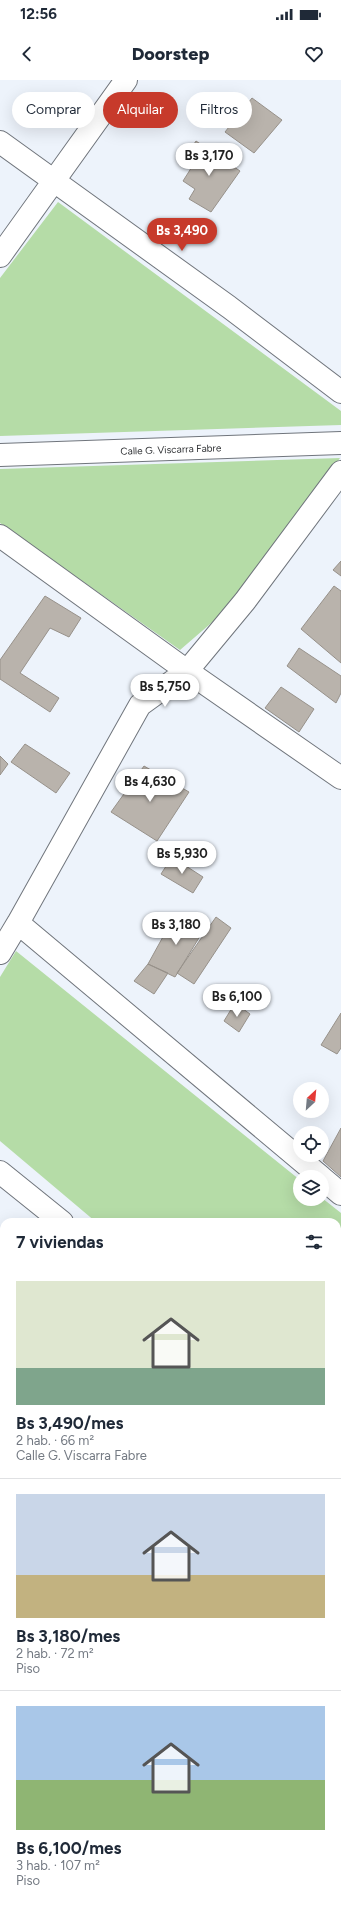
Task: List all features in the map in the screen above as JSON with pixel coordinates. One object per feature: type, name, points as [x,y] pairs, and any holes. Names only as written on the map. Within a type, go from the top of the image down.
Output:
[{"type":"street","points":[[0,256],[126,80]]},
{"type":"street","points":[[0,142],[229,307],[341,392]]},
{"type":"street","name":"Calle G. Viscarra Fabre","points":[[0,455],[341,443]]},
{"type":"street","points":[[0,952],[18,923],[140,705],[187,671],[245,601],[341,472]]},
{"type":"street","points":[[0,536],[187,671],[341,778]]},
{"type":"street","points":[[18,923],[311,1170]]},
{"type":"street","points":[[0,1172],[57,1218]]},
{"type":"street","points":[[329,1184],[341,1194]]},
{"type":"green space","points":[[58,202],[341,411],[341,425],[0,436],[0,278]]},
{"type":"green space","points":[[340,458],[246,593],[180,650],[0,523],[0,469]]},
{"type":"green space","points":[[16,951],[293,1174],[293,1206],[329,1206],[329,1204],[341,1213],[341,1218],[91,1218],[0,1141],[0,977]]},
{"type":"building","points":[[252,98],[282,120],[254,153],[225,132],[228,128],[252,128]]},
{"type":"building","points":[[196,141],[240,171],[211,212],[189,199],[195,189],[183,181],[195,162],[186,156]]},
{"type":"building","points":[[341,561],[341,576],[333,570]]},
{"type":"building","points":[[334,586],[341,591],[341,663],[301,629]]},
{"type":"building","points":[[45,596],[81,618],[69,637],[50,628],[20,673],[59,698],[50,712],[0,679],[0,660]]},
{"type":"building","points":[[299,648],[341,676],[341,693],[336,703],[287,666]]},
{"type":"building","points":[[281,687],[314,709],[299,732],[265,708]]},
{"type":"building","points":[[25,744],[70,773],[56,793],[11,762]]},
{"type":"building","points":[[0,756],[8,764],[0,775]]},
{"type":"building","points":[[144,766],[189,792],[157,841],[111,812]]},
{"type":"building","points":[[172,857],[203,877],[193,893],[161,874]]},
{"type":"building","points":[[175,915],[205,928],[175,977],[148,964]]},
{"type":"building","points":[[216,917],[231,928],[194,984],[177,973]]},
{"type":"building","points":[[148,964],[168,973],[154,994],[134,981]]},
{"type":"building","points":[[235,1003],[250,1014],[239,1032],[224,1021]]},
{"type":"building","points":[[341,1013],[341,1048],[337,1054],[321,1045]]},
{"type":"building","points":[[341,1128],[341,1177],[324,1162],[329,1162],[329,1150]]}]
